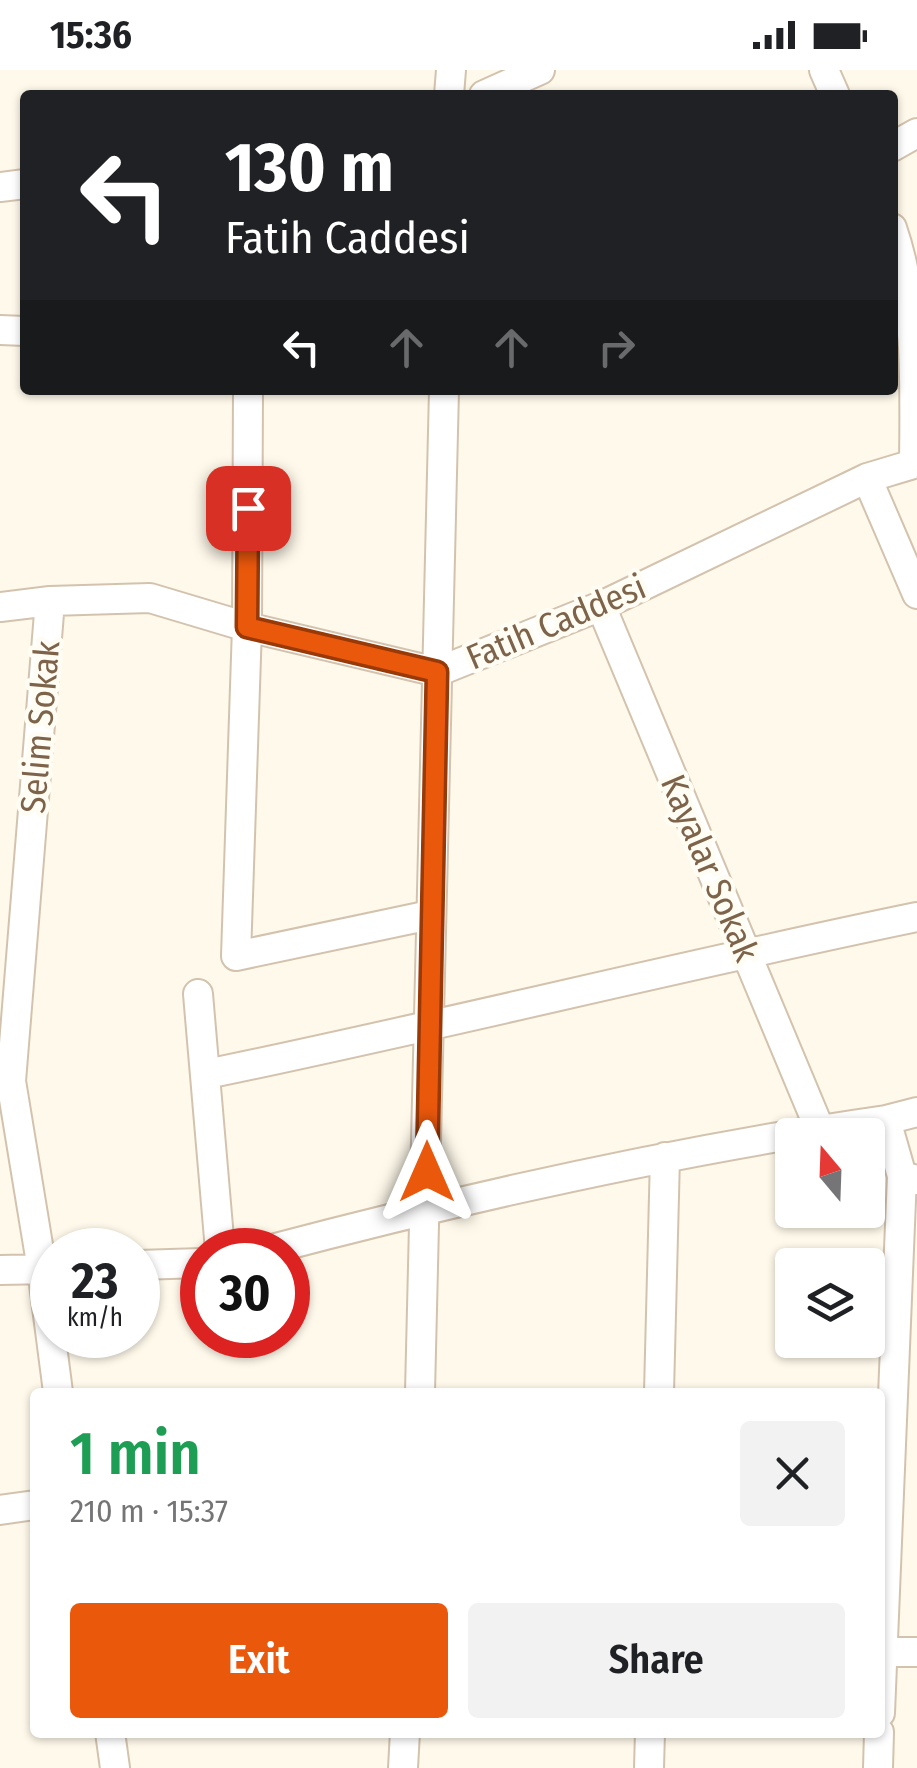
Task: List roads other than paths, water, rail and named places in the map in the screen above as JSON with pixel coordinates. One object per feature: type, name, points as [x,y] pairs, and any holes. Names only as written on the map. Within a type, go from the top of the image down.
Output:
[{"type":"street","points":[[495,90],[540,70]]},
{"type":"street","points":[[898,240],[916,335],[916,463]]},
{"type":"street","points":[[248,395],[247,627],[236,956],[430,915]]},
{"type":"street","points":[[420,1388],[444,395]]},
{"type":"street","name":"Fatih Caddesi","points":[[0,607],[150,598],[247,627],[437,672],[601,606],[867,478],[916,463]]},
{"type":"street","points":[[867,478],[917,594]]},
{"type":"street","name":"Selim Sokak","points":[[39,1228],[12,1081],[8,1004],[50,601]]},
{"type":"street","name":"Kayalar Sokak","points":[[601,606],[815,1118]]},
{"type":"street","points":[[207,1074],[428,1029],[746,953],[917,917]]},
{"type":"street","points":[[198,994],[218,1228]]},
{"type":"street","points":[[885,1584],[909,1178],[886,1120],[917,1112]]},
{"type":"street","points":[[310,1239],[427,1208],[665,1156],[775,1138]]},
{"type":"street","points":[[659,1388],[665,1156]]},
{"type":"street","points":[[0,1270],[30,1269]]},
{"type":"street","name":"Selim Sokak","points":[[55,1358],[58,1388]]},
{"type":"street","points":[[0,1510],[30,1505]]},
{"type":"street","points":[[885,1652],[917,1652]]},
{"type":"street","points":[[111,1738],[116,1768]]},
{"type":"street","points":[[403,1768],[405,1738]]},
{"type":"street","points":[[649,1768],[650,1738]]},
{"type":"street","points":[[878,1768],[879,1738]]}]
